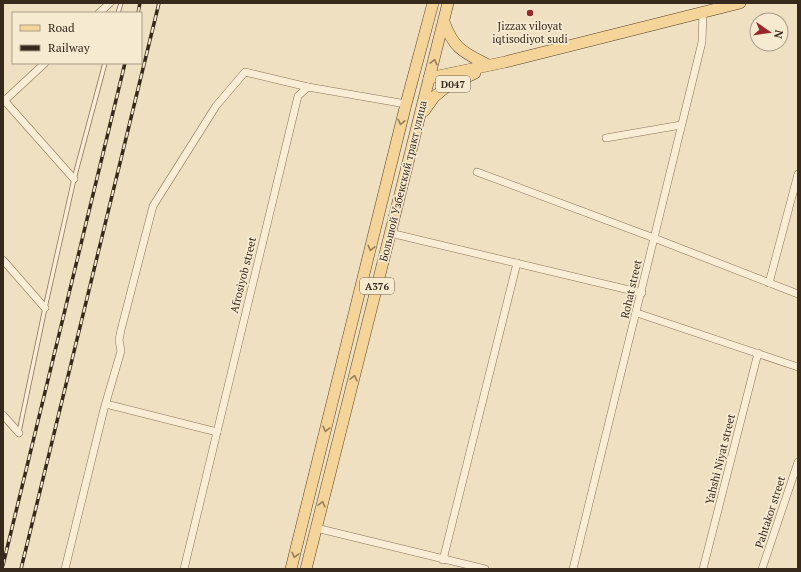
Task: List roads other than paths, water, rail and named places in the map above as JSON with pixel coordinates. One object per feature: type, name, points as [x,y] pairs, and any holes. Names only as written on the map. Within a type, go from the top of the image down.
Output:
[{"type":"main road","name":"Большой Узбекский тракт улица","points":[[291,569],[406,104],[433,3]]},
{"type":"main road","name":"Большой Узбекский тракт улица","points":[[306,569],[448,3]]},
{"type":"main road","name":"D047","points":[[429,78],[740,3]]},
{"type":"main road","points":[[444,22],[449,37],[456,46],[468,55],[492,64]]},
{"type":"main road","name":"D047","points":[[420,116],[434,97],[446,87],[492,64]]},
{"type":"street","points":[[100,12],[110,3]]},
{"type":"street","name":"Rohat street","points":[[573,569],[637,313],[702,42],[703,12]]},
{"type":"street","points":[[44,64],[4,100],[74,179]]},
{"type":"street","points":[[65,569],[106,404],[121,352],[119,340],[121,330],[153,206],[216,106],[245,72],[308,87],[406,104]]},
{"type":"street","name":"Afrosiyob street","points":[[184,569],[298,96],[308,87]]},
{"type":"street","points":[[606,138],[681,125]]},
{"type":"street","points":[[477,172],[798,294]]},
{"type":"street","points":[[769,283],[798,174]]},
{"type":"street","points":[[390,233],[642,292]]},
{"type":"street","points":[[3,260],[45,308]]},
{"type":"street","points":[[443,560],[517,263]]},
{"type":"street","points":[[637,313],[798,367]]},
{"type":"street","name":"Yahshi Niyat street","points":[[703,569],[758,353]]},
{"type":"street","points":[[106,404],[217,432]]},
{"type":"street","points":[[3,415],[19,434]]},
{"type":"street","name":"Pahtakor street","points":[[762,569],[798,462]]},
{"type":"street","points":[[316,528],[485,569]]},
{"type":"lane","points":[[19,434],[74,179],[105,64]]},
{"type":"railway","points":[[138,12],[140,3]]},
{"type":"railway","points":[[21,569],[159,3]]},
{"type":"railway","points":[[3,565],[125,64]]},
{"type":"place","name":"Jizzax viloyat iqtisodiyot sudi","points":[[530,13]]}]
